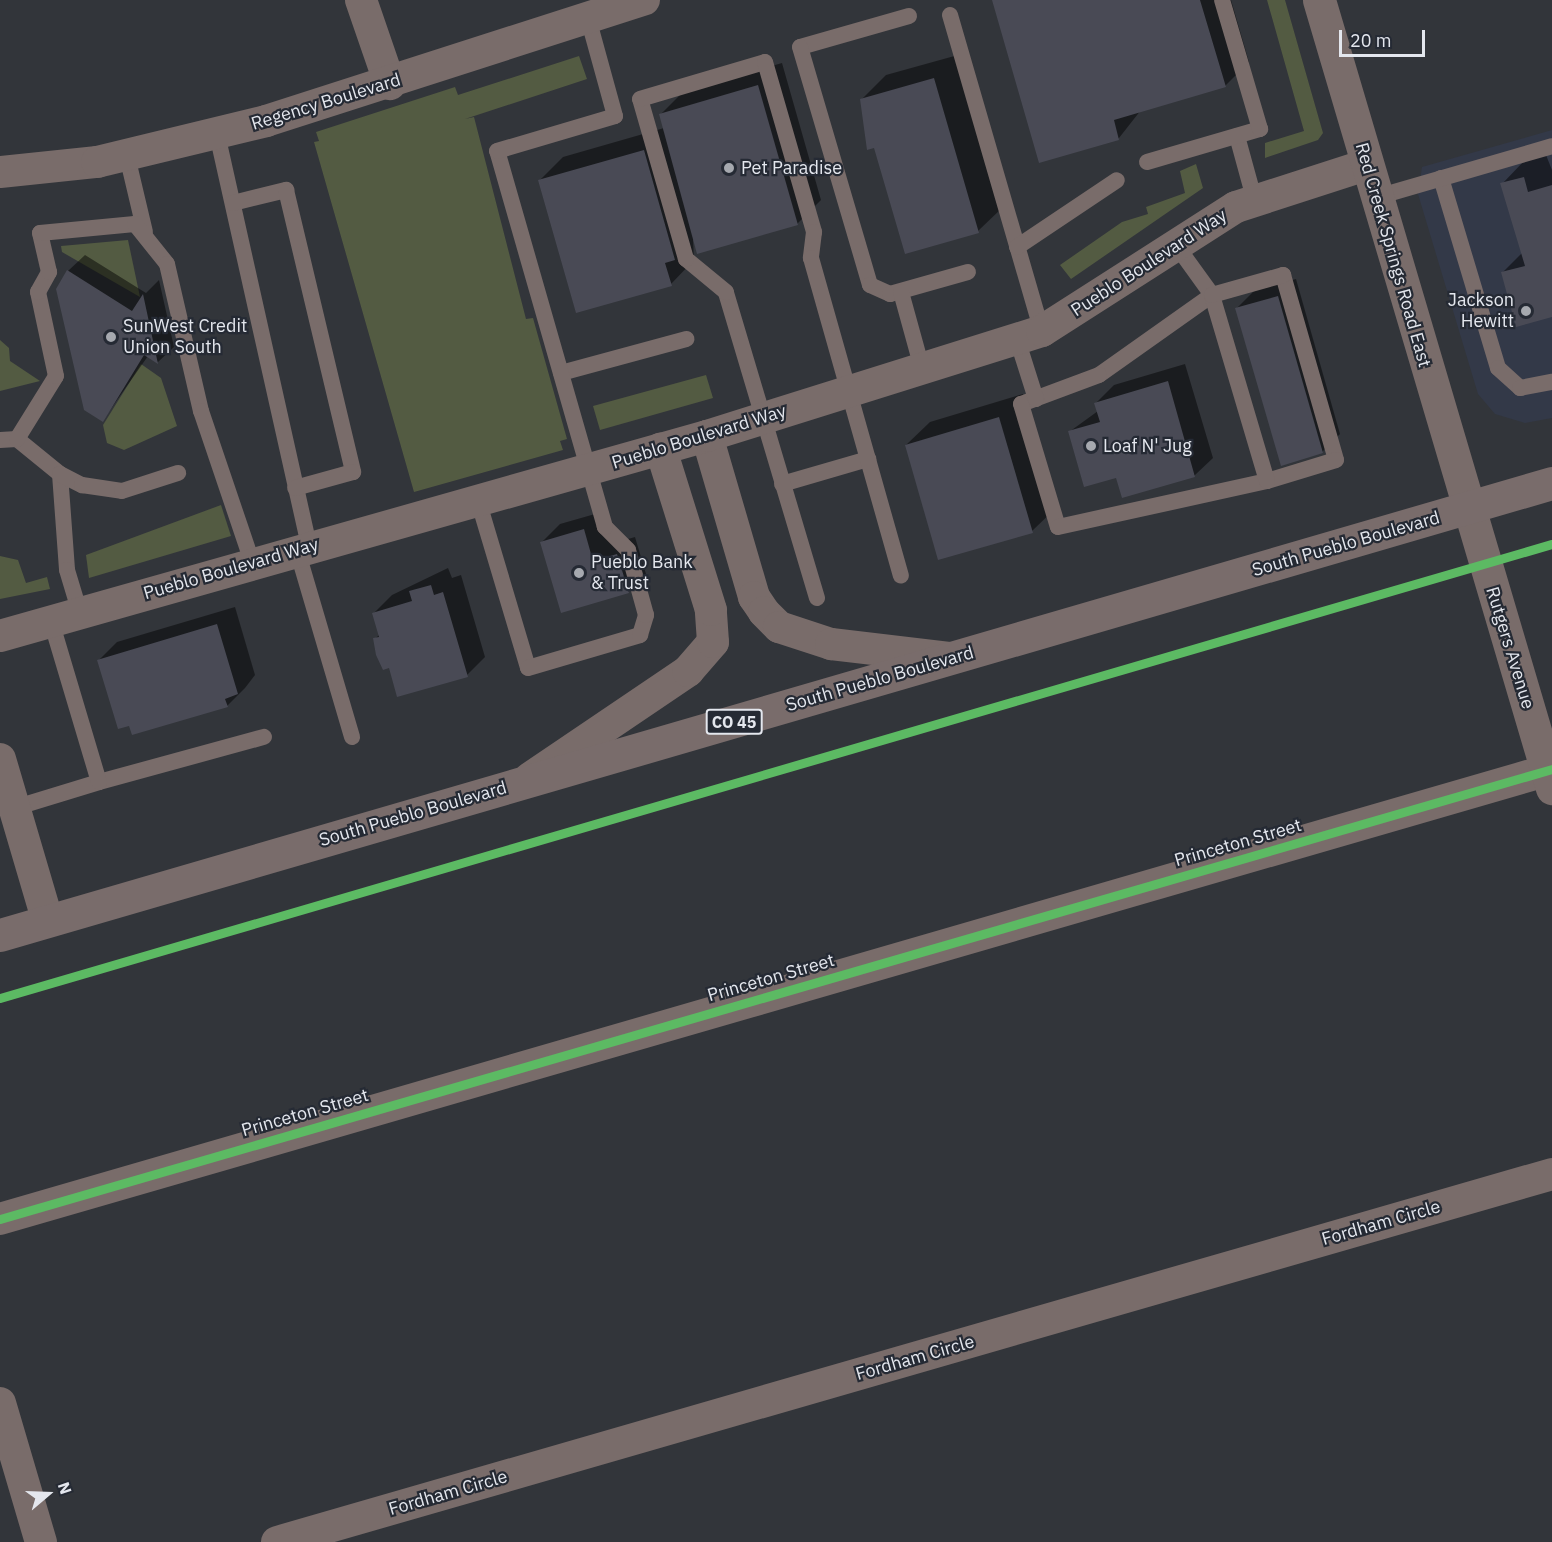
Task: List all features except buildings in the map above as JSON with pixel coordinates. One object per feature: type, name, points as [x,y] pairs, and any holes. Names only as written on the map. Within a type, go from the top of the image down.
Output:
[{"type":"main road","name":"South Pueblo Boulevard","points":[[0,935],[47,919],[955,658],[1552,483]]},
{"type":"street","points":[[361,0],[390,84]]},
{"type":"street","name":"Regency Boulevard","points":[[0,172],[127,156],[217,134],[390,84],[644,0]]},
{"type":"street","name":"Red Creek Springs Road East","points":[[1322,1],[1366,165],[1468,509]]},
{"type":"street","name":"Pueblo Boulevard Way","points":[[0,636],[252,562],[707,436],[1029,335],[1254,198],[1366,165]]},
{"type":"street","points":[[707,436],[754,597],[771,620],[831,644],[955,658]]},
{"type":"street","points":[[523,782],[688,670],[713,642],[711,610],[661,449]]},
{"type":"street","name":"Rutgers Avenue","points":[[1468,509],[1550,776]]},
{"type":"street","points":[[0,759],[47,919]]},
{"type":"street","name":"Princeton Street","points":[[0,1219],[1550,776]]},
{"type":"street","name":"Fordham Circle","points":[[277,1542],[1552,1174]]},
{"type":"street","points":[[0,1403],[41,1542]]},
{"type":"lane","points":[[1147,162],[1260,129],[1222,0]]},
{"type":"lane","points":[[950,15],[1017,247],[1035,399]]},
{"type":"lane","points":[[909,16],[800,47],[866,276],[880,292],[901,292],[968,272]]},
{"type":"lane","points":[[478,500],[528,668],[634,639],[644,627],[628,550],[605,527],[497,151],[615,116],[588,18]]},
{"type":"lane","points":[[817,598],[726,292],[686,259],[640,99],[765,62],[814,232],[811,258],[901,575]]},
{"type":"lane","points":[[217,134],[295,488],[303,549],[352,737]]},
{"type":"lane","points":[[1237,136],[1254,198]]},
{"type":"lane","points":[[1377,197],[1552,146]]},
{"type":"lane","points":[[127,156],[145,232]]},
{"type":"lane","points":[[1442,178],[1498,368],[1520,388],[1552,381]]},
{"type":"lane","points":[[1017,247],[1118,180]]},
{"type":"lane","points":[[232,203],[286,190],[353,472],[295,488]]},
{"type":"lane","points":[[17,439],[56,376],[38,292],[49,272],[40,233],[135,224],[145,232],[167,264],[201,411],[252,562]]},
{"type":"lane","points":[[1176,245],[1212,295],[1267,481]]},
{"type":"lane","points":[[1283,275],[1336,460],[1267,481],[1058,527],[1021,404],[1099,375],[1212,295],[1283,275]]},
{"type":"lane","points":[[901,292],[922,369]]},
{"type":"lane","points":[[561,373],[686,339]]},
{"type":"lane","points":[[0,440],[17,439],[60,474],[92,488],[122,491],[178,473]]},
{"type":"lane","points":[[782,484],[868,459]]},
{"type":"lane","points":[[60,474],[67,570],[65,617],[99,782]]},
{"type":"lane","points":[[14,808],[264,737]]},
{"type":"shaded area","points":[[1552,130],[1552,418],[1525,423],[1495,414],[1478,394],[1418,194],[1422,167]]},
{"type":"green space","points":[[1267,0],[1285,0],[1323,133],[1318,140],[1265,158],[1265,143],[1304,131]]},
{"type":"green space","points":[[579,56],[587,79],[465,119],[474,117],[526,319],[533,318],[567,439],[560,441],[563,450],[414,492],[314,142],[319,141],[316,132],[455,87],[458,95]]},
{"type":"green space","points":[[1196,164],[1203,188],[1071,279],[1060,265],[1122,222],[1148,214],[1146,207],[1185,193],[1180,171]]},
{"type":"green space","points":[[128,240],[140,297],[62,252],[61,246]]},
{"type":"green space","points":[[0,340],[9,348],[10,361],[40,381],[0,391]]},
{"type":"green space","points":[[141,364],[161,378],[177,426],[124,450],[107,443],[103,425]]},
{"type":"green space","points":[[706,375],[713,398],[600,430],[593,406]]},
{"type":"green space","points":[[221,505],[231,536],[89,578],[86,555]]},
{"type":"green space","points":[[0,556],[18,560],[26,583],[47,577],[50,589],[0,599]]},
{"type":"cycle path","points":[[0,998],[1552,544]]},
{"type":"cycle path","points":[[0,1219],[1552,769]]},
{"type":"place","name":"Pet Paradise","points":[[729,168]]},
{"type":"place","name":"Jackson Hewitt","points":[[1526,311]]},
{"type":"place","name":"SunWest Credit Union South","points":[[111,337]]},
{"type":"place","name":"Loaf N' Jug","points":[[1091,446]]},
{"type":"place","name":"Pueblo Bank & Trust","points":[[579,573]]}]
